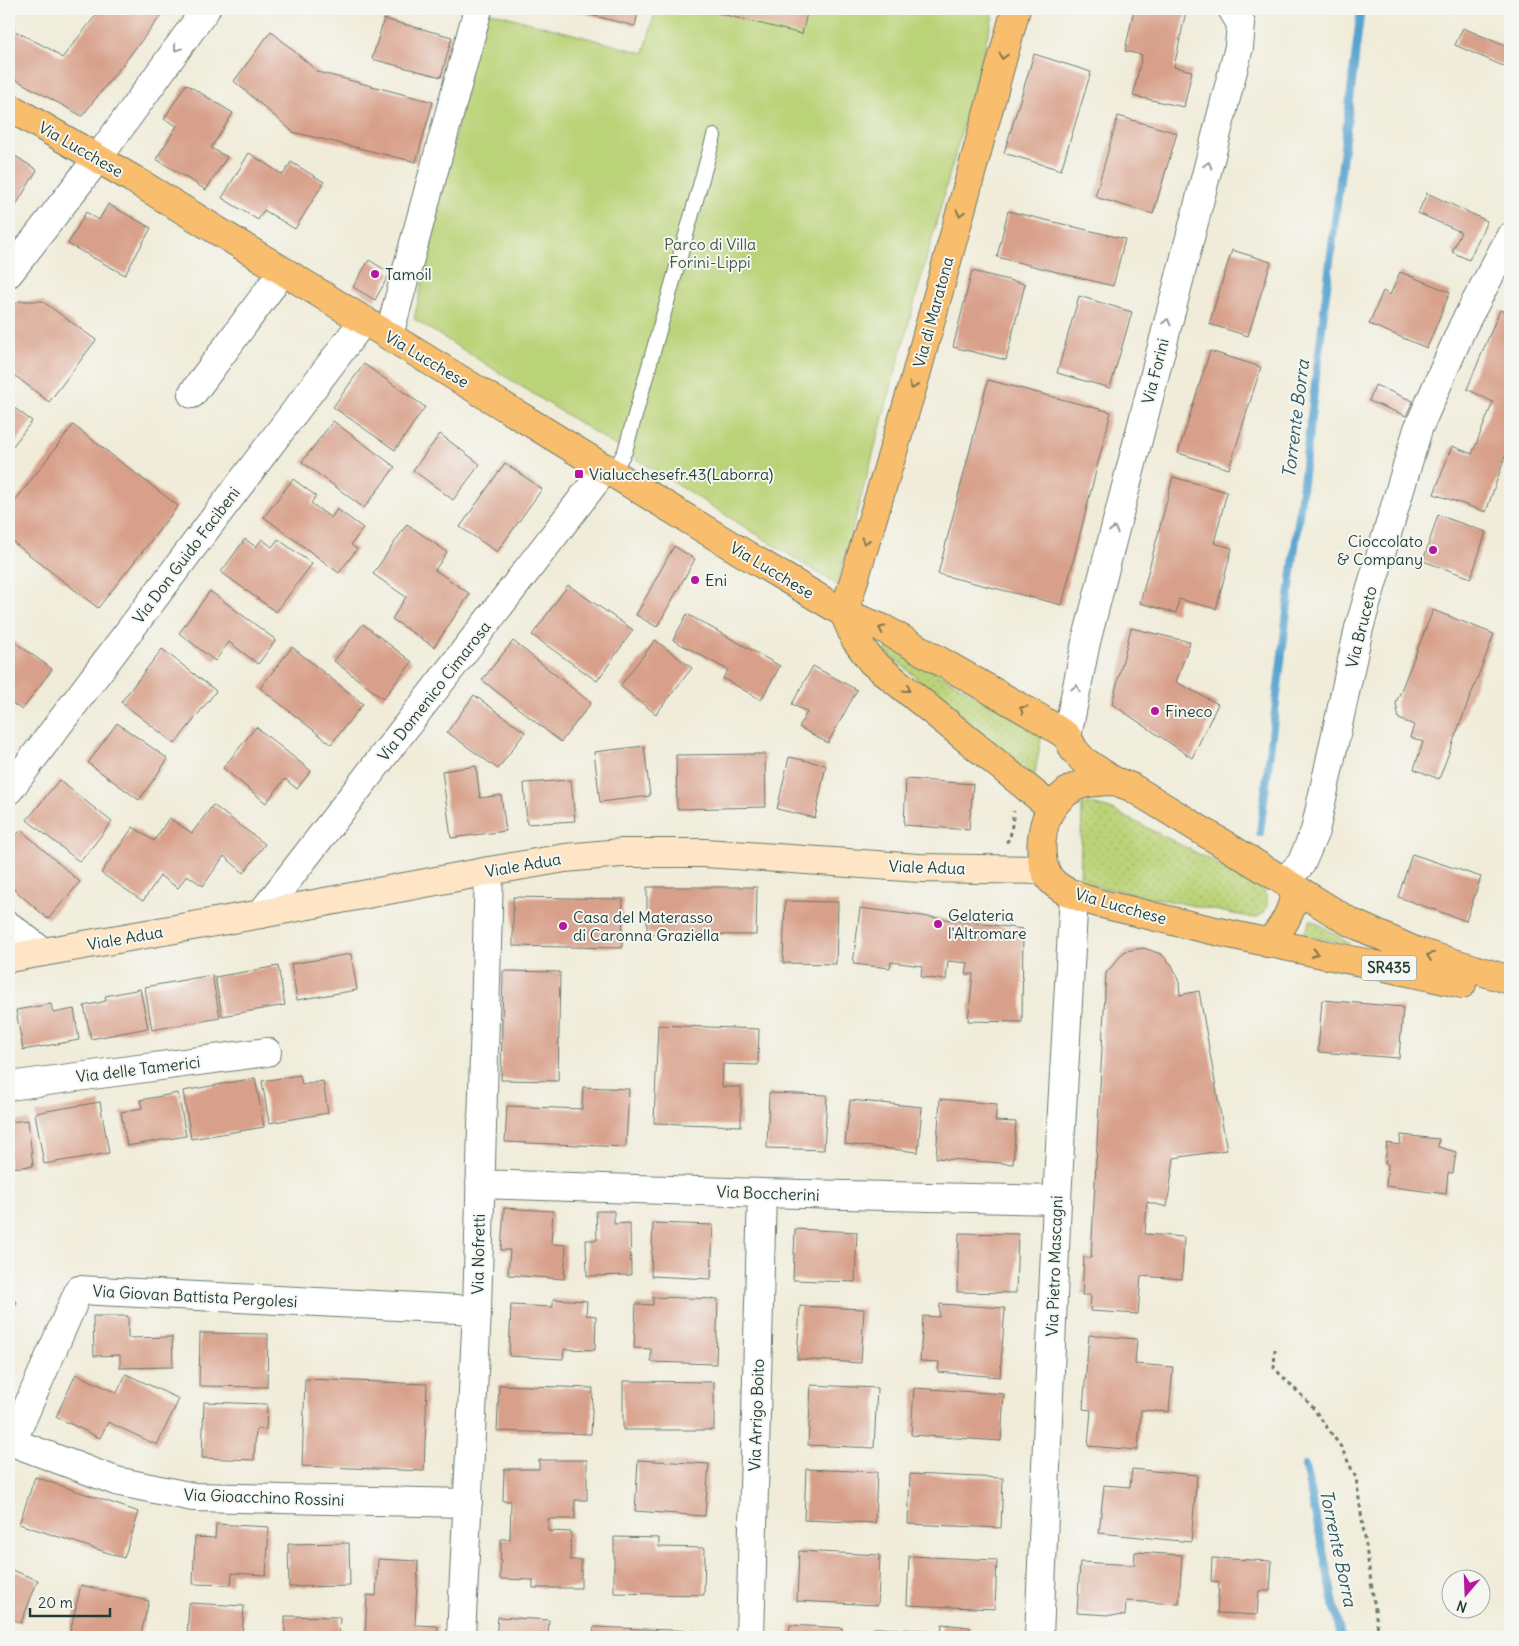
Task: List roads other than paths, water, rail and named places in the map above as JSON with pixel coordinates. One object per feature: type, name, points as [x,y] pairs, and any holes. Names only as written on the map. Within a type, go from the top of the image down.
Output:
[{"type":"main road","name":"Via di Maratona","points":[[844,613],[914,382],[1016,9]]},
{"type":"main road","name":"Via Lucchese","points":[[9,107],[98,158],[844,613],[884,629],[1067,736]]},
{"type":"main road","points":[[844,613],[855,639],[872,662],[1052,808]]},
{"type":"main road","points":[[1067,736],[1074,750],[1084,761],[1114,781],[1131,787],[1290,885],[1293,906],[1280,932],[1267,943]]},
{"type":"main road","points":[[1045,870],[1042,836],[1052,808],[1061,796],[1083,782],[1114,781]]},
{"type":"main road","name":"Viale Adua","points":[[9,958],[565,858],[663,852],[919,868],[1045,870]]},
{"type":"main road","name":"Via Lucchese","points":[[1045,870],[1052,881],[1074,894],[1168,920],[1267,943]]},
{"type":"main road","name":"SR435","points":[[1290,885],[1350,922],[1383,938],[1448,963],[1510,980]]},
{"type":"main road","name":"SR435","points":[[1267,943],[1407,971],[1510,995]]},
{"type":"street","points":[[9,274],[98,158],[206,9]]},
{"type":"street","points":[[388,336],[478,9]]},
{"type":"street","name":"Via Forini","points":[[1067,736],[1086,642],[1239,47],[1241,24],[1232,9]]},
{"type":"street","name":"Via Bruceto","points":[[1290,885],[1302,864],[1316,831],[1358,628],[1418,429],[1463,326],[1510,237]]},
{"type":"street","points":[[192,394],[283,271]]},
{"type":"street","name":"Via Don Guido Facibeni","points":[[9,790],[364,320]]},
{"type":"street","name":"Via Domenico Cimarosa","points":[[261,914],[610,471]]},
{"type":"street","name":"Via Nofretti","points":[[461,1637],[477,1310],[489,871]]},
{"type":"street","name":"Via Pietro Mascagni","points":[[1039,1637],[1057,1200],[1074,894]]},
{"type":"street","points":[[9,926],[43,952]]},
{"type":"street","name":"Via delle Tamerici","points":[[9,1086],[267,1052]]},
{"type":"street","name":"Via Boccherini","points":[[480,1184],[1057,1200]]},
{"type":"street","name":"Via Arrigo Boito","points":[[750,1637],[762,1193]]},
{"type":"street","name":"Via Giovan Battista Pergolesi","points":[[10,1442],[79,1290],[477,1310]]},
{"type":"street","name":"Via Gioacchino Rossini","points":[[10,1442],[116,1481],[193,1497],[468,1503]]},
{"type":"lane","points":[[610,471],[626,451],[714,136]]},
{"type":"waterway","name":"Torrente Borra","points":[[1260,833],[1361,9]]},
{"type":"waterway","name":"Torrente Borra","points":[[1305,1466],[1341,1637]]},
{"type":"place","name":"Tamoil","points":[[375,274]]},
{"type":"place","name":"Vialucchesefr.43(Laborra)","points":[[579,474]]},
{"type":"place","name":"Cioccolato & Company","points":[[1433,550]]},
{"type":"place","name":"Eni","points":[[695,580]]},
{"type":"place","name":"Fineco","points":[[1155,711]]},
{"type":"place","name":"Gelateria l'Altromare","points":[[938,924]]},
{"type":"place","name":"Casa del Materasso di Caronna Graziella","points":[[563,926]]},
{"type":"park label","name":"Parco di Villa Forini-Lippi","points":[[710,253]]}]
